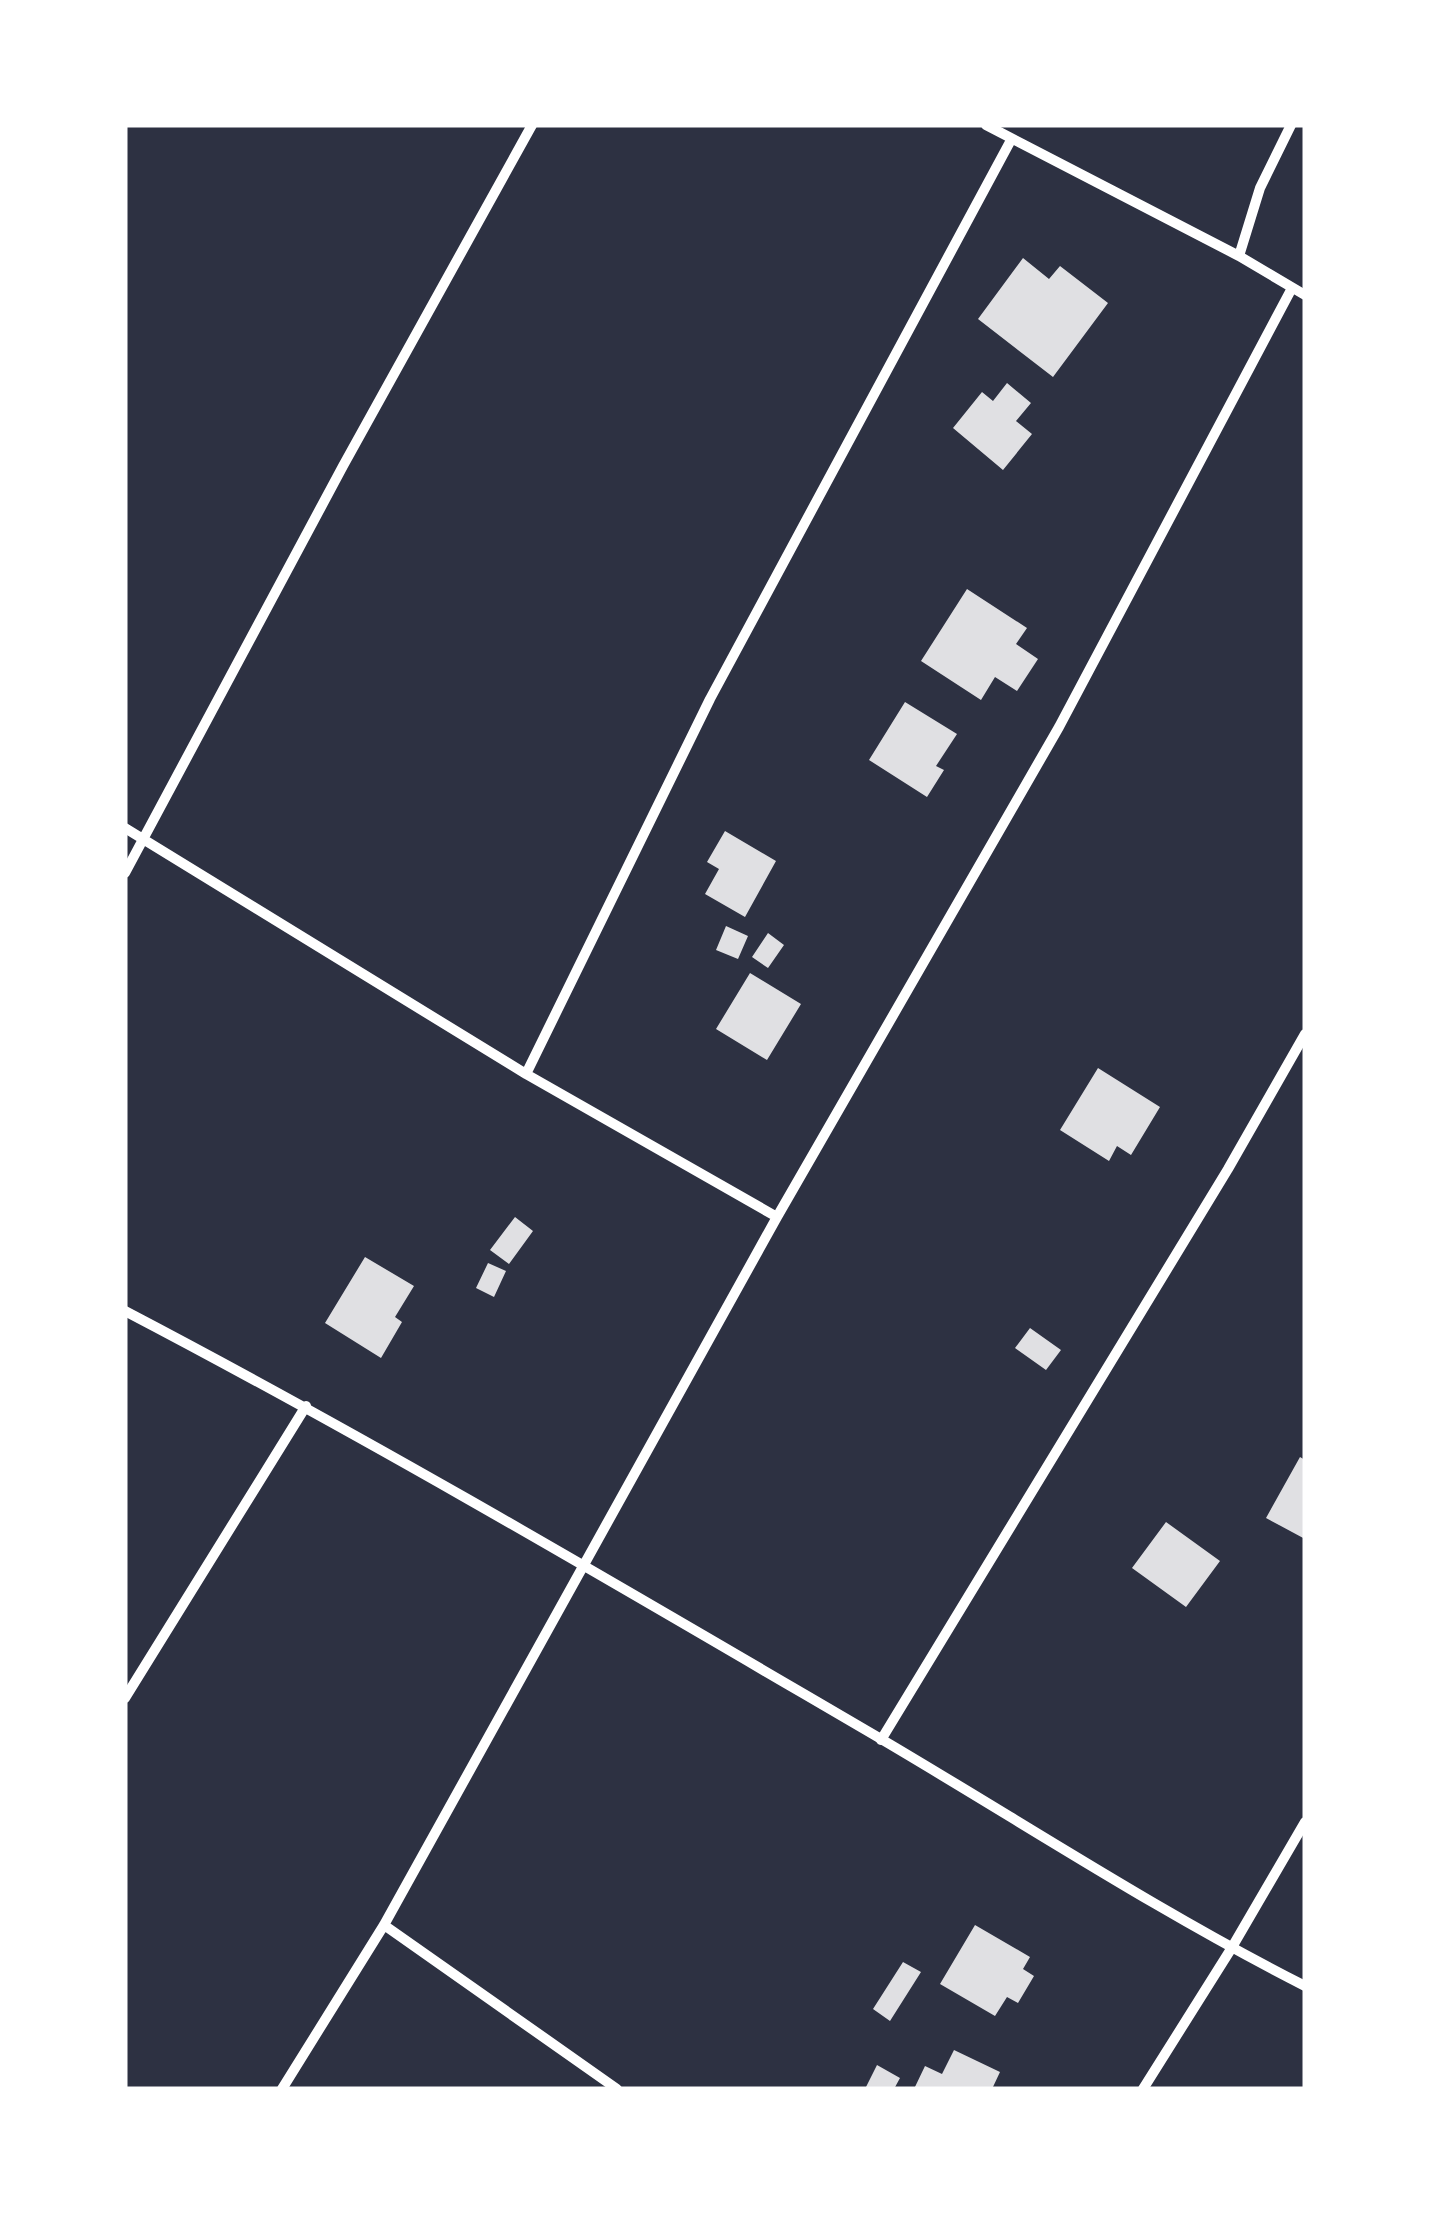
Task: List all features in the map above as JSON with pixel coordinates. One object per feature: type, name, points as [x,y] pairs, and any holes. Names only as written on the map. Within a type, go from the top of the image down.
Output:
[{"type":"street","points":[[125,873],[343,466],[532,125]]},
{"type":"street","points":[[986,125],[1305,295]]},
{"type":"street","points":[[1238,256],[1260,188],[1291,125]]},
{"type":"street","points":[[526,1074],[710,699],[1011,140]]},
{"type":"street","points":[[282,2089],[384,1925],[777,1217],[1059,727],[1292,288]]},
{"type":"street","points":[[125,828],[526,1074],[777,1217]]},
{"type":"street","points":[[881,1740],[1228,1169],[1305,1034]]},
{"type":"street","points":[[125,1311],[306,1406],[881,1740],[1231,1949],[1305,1986]]},
{"type":"street","points":[[125,1698],[306,1406]]},
{"type":"street","points":[[1142,2089],[1231,1949],[1305,1822]]},
{"type":"street","points":[[384,1925],[617,2089]]},
{"type":"building","points":[[1023,258],[1049,279],[1060,266],[1108,303],[1053,377],[978,319]]},
{"type":"building","points":[[1007,383],[1031,403],[1016,421],[1032,434],[1003,470],[953,428],[982,392],[993,401]]},
{"type":"building","points":[[967,589],[1027,628],[1016,644],[1038,659],[1017,691],[995,677],[981,700],[921,661]]},
{"type":"building","points":[[905,702],[957,734],[936,766],[944,770],[927,797],[869,760]]},
{"type":"building","points":[[725,831],[776,861],[745,917],[705,894],[719,869],[707,862]]},
{"type":"building","points":[[726,926],[748,936],[738,959],[716,950]]},
{"type":"building","points":[[768,933],[784,945],[768,968],[752,957]]},
{"type":"building","points":[[750,973],[801,1004],[767,1060],[716,1029]]},
{"type":"building","points":[[1098,1068],[1160,1107],[1131,1155],[1117,1146],[1109,1161],[1060,1130]]},
{"type":"building","points":[[515,1217],[533,1231],[509,1264],[490,1250]]},
{"type":"building","points":[[365,1257],[414,1286],[395,1317],[402,1322],[381,1358],[325,1323]]},
{"type":"building","points":[[488,1263],[506,1271],[494,1297],[476,1288]]},
{"type":"building","points":[[1030,1328],[1061,1350],[1046,1370],[1015,1348]]},
{"type":"building","points":[[1300,1457],[1305,1460],[1305,1539],[1266,1518]]},
{"type":"building","points":[[1166,1522],[1220,1561],[1186,1607],[1132,1568]]},
{"type":"building","points":[[975,1925],[1030,1957],[1023,1969],[1034,1976],[1018,2003],[1007,1997],[995,2016],[940,1984]]},
{"type":"building","points":[[903,1962],[921,1972],[890,2021],[873,2009]]},
{"type":"building","points":[[954,2050],[1000,2072],[992,2089],[914,2089],[925,2066],[942,2074]]},
{"type":"building","points":[[877,2065],[900,2078],[894,2089],[865,2089]]}]
